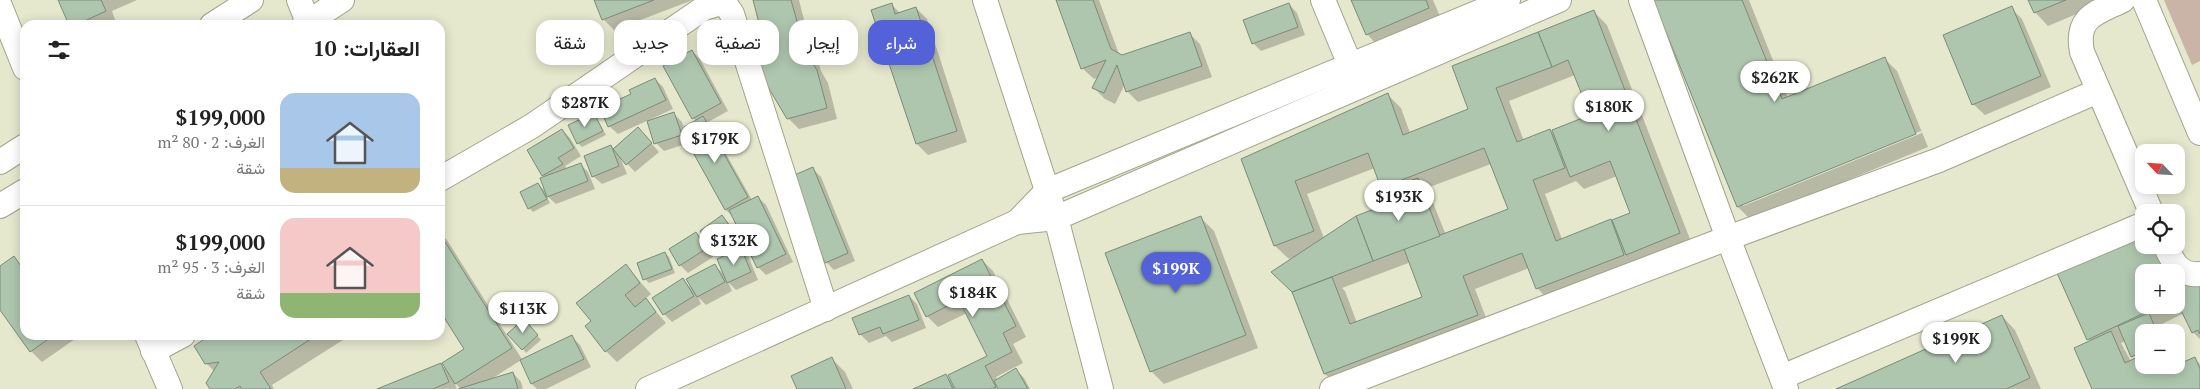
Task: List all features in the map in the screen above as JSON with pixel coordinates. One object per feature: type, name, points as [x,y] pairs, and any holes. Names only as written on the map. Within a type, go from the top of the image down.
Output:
[{"type":"street","points":[[220,20],[251,0]]},
{"type":"street","points":[[299,0],[305,20]]},
{"type":"street","points":[[312,20],[342,0]]},
{"type":"street","points":[[985,0],[1048,191],[1101,389]]},
{"type":"street","points":[[1324,0],[1360,88]]},
{"type":"street","points":[[1017,222],[1048,191],[1508,0]]},
{"type":"street","points":[[648,389],[1017,222],[1056,218],[1360,88],[1559,0]]},
{"type":"street","points":[[1641,0],[1728,238],[1784,383],[2135,228]]},
{"type":"street","points":[[2124,0],[2091,16],[2084,22],[2079,39],[2082,52],[2098,91],[2147,204]]},
{"type":"street","points":[[2144,0],[2200,133]]},
{"type":"street","points":[[445,176],[532,126],[704,8],[724,2],[732,14],[826,309]]},
{"type":"street","points":[[0,6],[20,56]]},
{"type":"street","points":[[1332,389],[1939,160],[2098,91]]},
{"type":"street","points":[[0,162],[20,149]]},
{"type":"street","points":[[0,206],[20,194]]},
{"type":"street","points":[[2170,254],[2178,269],[2186,274],[2200,274]]},
{"type":"street","points":[[162,340],[150,343],[170,389]]},
{"type":"shaded area","points":[[2164,0],[2200,0],[2200,61],[2192,65]]},
{"type":"building","points":[[58,0],[101,0],[106,11],[87,20],[67,20]]},
{"type":"building","points":[[594,0],[654,0],[602,20]]},
{"type":"building","points":[[753,0],[791,0],[797,20],[789,20],[789,65],[814,65],[817,70],[827,108],[787,119],[757,65],[779,65],[779,20],[758,20]]},
{"type":"building","points":[[1056,0],[1093,0],[1111,49],[1122,55],[1190,32],[1202,66],[1126,92],[1117,65],[1104,93],[1092,88],[1106,60],[1081,69]]},
{"type":"building","points":[[1351,0],[1426,0],[1429,8],[1366,35]]},
{"type":"building","points":[[1653,0],[1742,0],[1782,99],[1885,57],[1916,134],[1737,207]]},
{"type":"building","points":[[2028,0],[2066,0],[2034,13]]},
{"type":"building","points":[[892,3],[895,14],[916,7],[920,20],[874,20],[871,10]]},
{"type":"building","points":[[1289,3],[1298,27],[1252,44],[1243,20]]},
{"type":"building","points":[[2012,6],[2041,76],[1972,105],[1943,35]]},
{"type":"building","points":[[1594,10],[1680,233],[1626,255],[1612,220],[1630,213],[1610,161],[1570,177],[1552,130],[1590,115],[1568,60],[1552,67],[1538,32]]},
{"type":"building","points":[[1538,32],[1552,67],[1496,88],[1517,142],[1550,129],[1565,168],[1533,180],[1556,241],[1611,219],[1624,255],[1536,289],[1522,253],[1463,276],[1478,315],[1324,374],[1292,292],[1332,277],[1350,324],[1422,297],[1404,249],[1508,209],[1484,148],[1381,188],[1368,153],[1295,181],[1314,231],[1274,246],[1241,159],[1388,93],[1403,135],[1468,109],[1452,66]]},
{"type":"building","points":[[692,50],[697,59],[697,65],[700,65],[721,103],[692,119],[663,66],[687,65],[687,53]]},
{"type":"building","points":[[935,64],[957,131],[916,144],[889,65]]},
{"type":"building","points":[[655,78],[666,100],[608,127],[600,108],[631,94],[629,90]]},
{"type":"building","points":[[674,112],[682,135],[654,144],[647,121]]},
{"type":"building","points":[[594,113],[603,131],[577,144],[568,125]]},
{"type":"building","points":[[703,116],[748,197],[725,210],[685,138],[689,135],[684,127]]},
{"type":"building","points":[[638,127],[652,143],[626,165],[613,149]]},
{"type":"building","points":[[562,129],[574,148],[558,158],[563,164],[542,176],[527,150]]},
{"type":"building","points":[[611,145],[619,166],[592,177],[584,156]]},
{"type":"building","points":[[581,163],[588,181],[547,197],[540,178]]},
{"type":"building","points":[[813,167],[848,253],[825,263],[790,177]]},
{"type":"building","points":[[1418,178],[1440,236],[1373,261],[1356,216],[1395,201],[1390,188]]},
{"type":"building","points":[[538,183],[547,199],[528,209],[520,192]]},
{"type":"building","points":[[758,196],[786,254],[757,268],[729,210]]},
{"type":"building","points":[[722,215],[735,233],[714,249],[700,231]]},
{"type":"building","points":[[1201,216],[1246,335],[1150,372],[1105,253]]},
{"type":"building","points":[[1356,216],[1373,261],[1292,292],[1271,272]]},
{"type":"building","points":[[696,232],[706,249],[679,266],[669,249]]},
{"type":"building","points":[[2135,236],[2135,254],[2160,254],[2165,264],[2135,264],[2135,314],[2142,314],[2087,340],[2057,273]]},
{"type":"building","points":[[445,242],[512,348],[455,384],[442,363],[464,349],[445,319]]},
{"type":"building","points":[[741,248],[751,272],[727,283],[717,259]]},
{"type":"building","points":[[665,252],[672,269],[643,280],[637,263]]},
{"type":"building","points":[[14,256],[20,265],[20,338],[0,310],[0,266]]},
{"type":"building","points":[[982,259],[1016,326],[1003,333],[1012,352],[985,366],[996,387],[991,389],[955,389],[948,375],[987,356],[959,300],[926,317],[914,293]]},
{"type":"building","points":[[626,264],[640,283],[625,295],[635,307],[646,298],[656,312],[605,352],[585,326],[591,321],[576,303]]},
{"type":"building","points":[[715,264],[725,282],[697,297],[686,279]]},
{"type":"building","points":[[683,278],[694,296],[663,315],[652,298]]},
{"type":"building","points":[[2200,279],[2200,334],[2198,330],[2192,333],[2183,314],[2185,314],[2185,285]]},
{"type":"building","points":[[909,295],[919,320],[883,334],[880,327],[859,335],[852,318]]},
{"type":"building","points":[[2147,314],[2149,314],[2154,324],[2135,324],[2135,355],[2131,357],[2118,326]]},
{"type":"building","points":[[2002,315],[2030,378],[2006,389],[1836,389]]},
{"type":"building","points":[[524,319],[538,335],[522,350],[507,334]]},
{"type":"building","points":[[2111,331],[2125,363],[2135,358],[2135,374],[2185,374],[2185,361],[2195,357],[2200,369],[2200,389],[2092,389],[2074,348]]},
{"type":"building","points":[[572,335],[584,359],[531,384],[520,360]]},
{"type":"building","points":[[21,340],[47,340],[30,352]]},
{"type":"building","points":[[203,340],[309,340],[260,372],[271,389],[242,389],[240,386],[235,389],[210,389],[206,383],[219,362],[205,364],[194,346]]},
{"type":"building","points":[[832,357],[846,389],[797,389],[791,376]]},
{"type":"building","points":[[441,363],[449,382],[433,389],[377,389]]},
{"type":"building","points":[[1016,368],[1028,389],[998,389],[994,381]]},
{"type":"building","points":[[513,372],[518,389],[458,389]]},
{"type":"building","points":[[946,374],[953,389],[913,389]]}]
